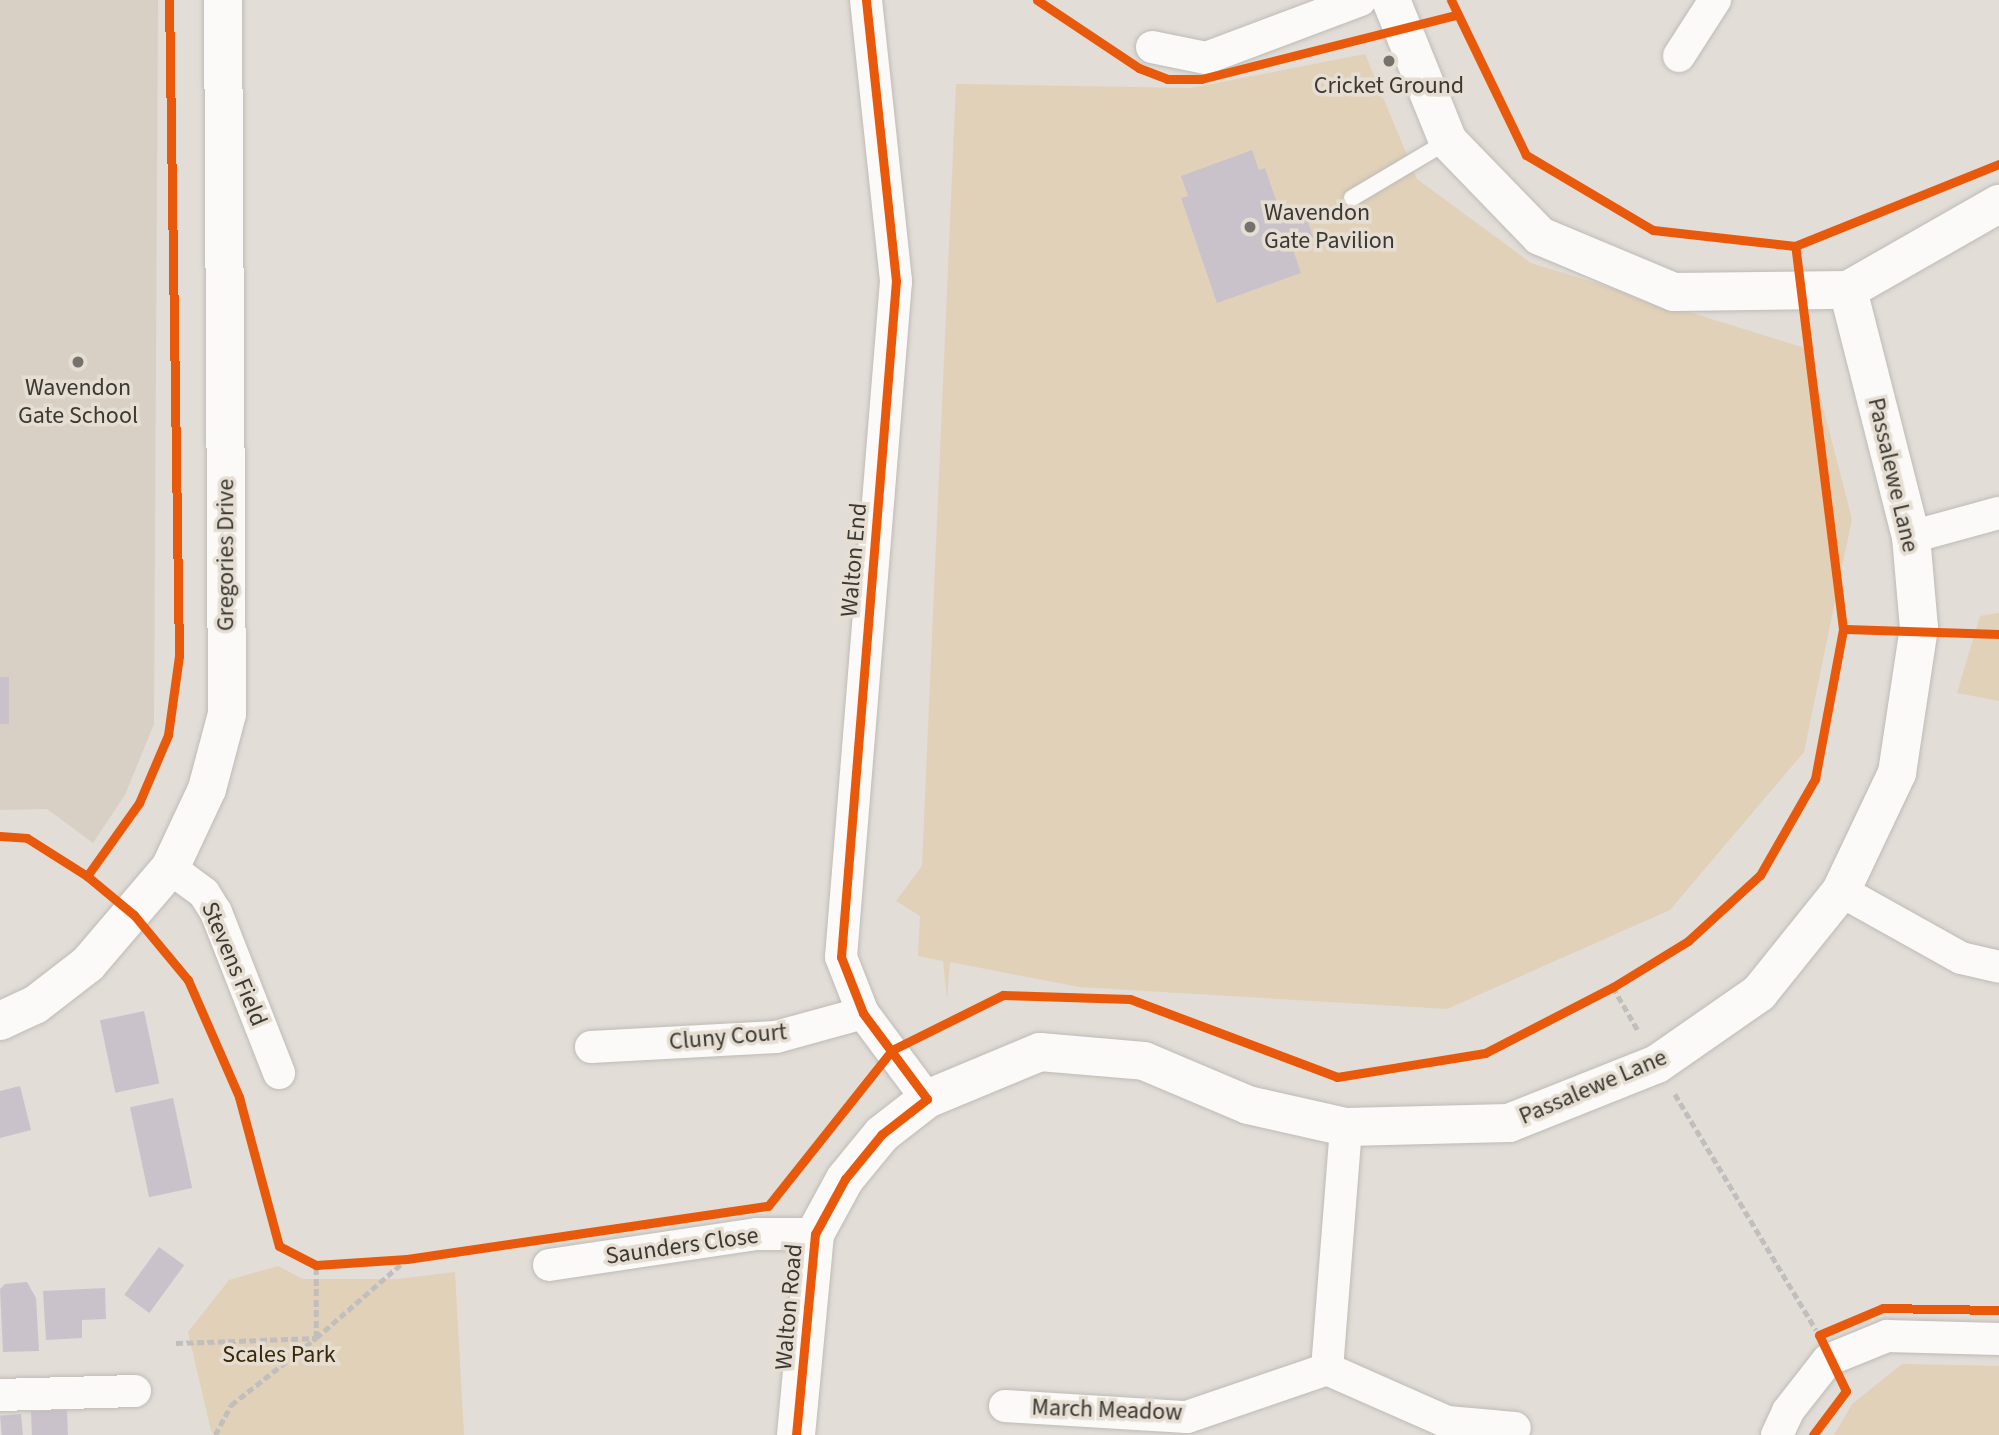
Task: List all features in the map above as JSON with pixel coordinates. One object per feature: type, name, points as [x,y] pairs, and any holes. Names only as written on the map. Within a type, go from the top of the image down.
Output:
[{"type":"street","name":"Gregories Drive","points":[[0,1021],[35,1005],[88,964],[170,868],[207,789],[227,714],[223,0]]},
{"type":"street","name":"Walton End","points":[[866,0],[896,281],[841,957],[863,1013],[928,1099]]},
{"type":"street","points":[[1152,47],[1206,58],[1360,0]]},
{"type":"street","points":[[1391,0],[1448,141],[1540,236],[1674,292],[1848,290],[1999,204]]},
{"type":"street","points":[[1679,56],[1696,12]]},
{"type":"street","name":"Passalewe Lane","points":[[928,1099],[1040,1052],[1144,1062],[1248,1105],[1346,1127],[1509,1123],[1657,1064],[1759,993],[1841,891],[1897,774],[1919,628],[1911,537],[1848,290]]},
{"type":"street","points":[[1911,537],[1999,513]]},
{"type":"street","name":"Stevens Field","points":[[170,868],[204,893],[216,912],[279,1073]]},
{"type":"street","points":[[1841,891],[1961,958],[1999,967]]},
{"type":"street","name":"Cluny Court","points":[[591,1047],[776,1037],[863,1013]]},
{"type":"street","name":"Walton Road","points":[[796,1435],[815,1234],[845,1179],[882,1134],[928,1099]]},
{"type":"street","points":[[1346,1127],[1327,1369],[1447,1422],[1515,1428]]},
{"type":"street","name":"Saunders Close","points":[[549,1265],[757,1234],[815,1234]]},
{"type":"street","points":[[1777,1435],[1823,1347],[1887,1336],[1999,1339]]},
{"type":"street","name":"March Meadow","points":[[1005,1406],[1187,1417],[1327,1369]]},
{"type":"street","points":[[0,1395],[135,1391]]},
{"type":"lane","points":[[1352,198],[1448,141]]},
{"type":"path","points":[[1602,993],[1624,981]]},
{"type":"path","points":[[1613,988],[1823,1347]]},
{"type":"path","points":[[381,1261],[420,1257]]},
{"type":"path","points":[[304,1259],[316,1265],[329,1265]]},
{"type":"path","points":[[215,1435],[231,1405],[316,1338],[407,1259]]},
{"type":"path","points":[[316,1265],[316,1338]]},
{"type":"path","points":[[1823,1347],[1832,1329]]},
{"type":"path","points":[[176,1343],[316,1338]]},
{"type":"shaded area","name":"Wavendon Gate School","points":[[0,0],[158,0],[154,724],[125,795],[93,843],[47,809],[0,810]]},
{"type":"green space","points":[[1365,54],[1417,179],[1531,263],[1808,349],[1852,519],[1804,752],[1670,910],[1447,1009],[1079,987],[950,962],[947,999],[943,961],[918,956],[920,916],[896,901],[922,866],[956,84],[1191,88]]},
{"type":"green space","points":[[1999,613],[1999,701],[1957,693],[1980,616]]},
{"type":"green space","name":"Scales Park","points":[[278,1266],[303,1279],[398,1279],[455,1272],[464,1435],[216,1435],[211,1431],[188,1332],[229,1280]]},
{"type":"green space","points":[[1902,1364],[1999,1366],[1999,1435],[1834,1435],[1852,1404]]},
{"type":"building","name":"Wavendon Gate Pavilion","points":[[1252,150],[1259,170],[1265,168],[1282,217],[1304,209],[1313,237],[1291,244],[1301,273],[1217,303],[1181,198],[1188,196],[1181,176]]},
{"type":"building","points":[[0,677],[9,677],[9,724],[0,724]]},
{"type":"building","points":[[144,1011],[159,1083],[115,1093],[100,1020]]},
{"type":"building","points":[[20,1086],[31,1130],[0,1138],[0,1091]]},
{"type":"building","points":[[173,1098],[192,1188],[149,1197],[130,1107]]},
{"type":"building","points":[[159,1247],[184,1265],[149,1313],[124,1295]]},
{"type":"building","points":[[27,1282],[36,1298],[39,1351],[3,1352],[0,1289],[5,1284]]},
{"type":"building","points":[[105,1288],[106,1319],[82,1320],[82,1338],[46,1340],[43,1291]]},
{"type":"building","points":[[67,1410],[68,1435],[32,1435],[31,1411]]},
{"type":"building","points":[[21,1414],[23,1435],[2,1435],[0,1416]]},
{"type":"cycle path","points":[[87,876],[139,803],[168,735],[179,656],[169,0]]},
{"type":"cycle path","points":[[796,1435],[815,1234],[845,1179],[882,1134],[927,1099],[863,1013],[841,957],[896,281],[866,0]]},
{"type":"cycle path","points":[[1037,0],[1139,68],[1167,79],[1201,79],[1455,15]]},
{"type":"cycle path","points":[[1451,0],[1526,155],[1653,230],[1795,246],[1999,164]]},
{"type":"cycle path","points":[[0,836],[27,838],[87,876],[134,915],[188,980],[239,1097],[279,1246],[316,1265],[407,1259],[768,1206],[892,1050],[1003,995],[1130,999],[1337,1077],[1485,1053],[1613,987],[1688,941],[1760,875],[1815,779],[1843,629],[1795,246]]},
{"type":"cycle path","points":[[1843,629],[1999,634]]},
{"type":"cycle path","points":[[1813,1435],[1846,1391],[1819,1335],[1883,1308],[1999,1310]]},
{"type":"place","name":"Cricket Ground","points":[[1389,61]]},
{"type":"place","name":"Wavendon Gate Pavilion","points":[[1250,227]]},
{"type":"place","name":"Wavendon Gate School","points":[[78,362]]}]
